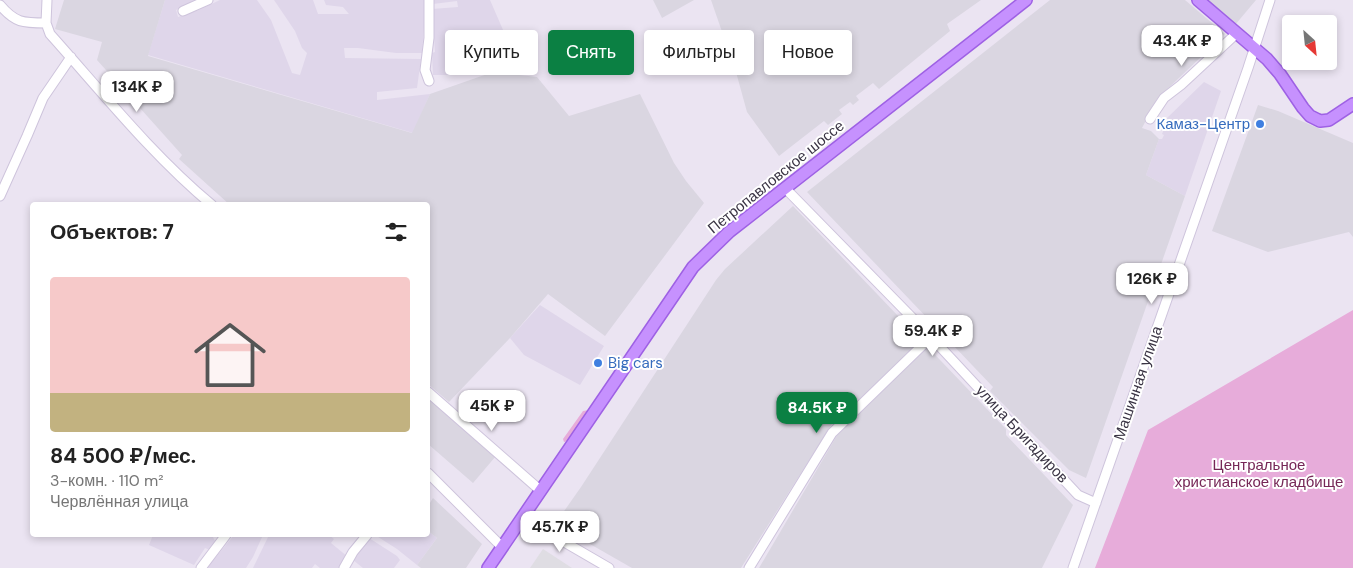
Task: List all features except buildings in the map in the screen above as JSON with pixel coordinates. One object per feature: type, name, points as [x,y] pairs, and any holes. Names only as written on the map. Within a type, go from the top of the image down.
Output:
[{"type":"main road","name":"Петропавловское шоссе","points":[[488,568],[693,267],[728,232],[1026,0]]},
{"type":"main road","points":[[1198,0],[1267,59],[1310,116],[1320,120],[1329,120],[1353,104]]},
{"type":"street","points":[[46,0],[46,24],[50,34],[150,145],[209,202]]},
{"type":"street","points":[[184,11],[208,0]]},
{"type":"street","points":[[429,0],[429,38],[426,70],[429,81]]},
{"type":"street","name":"Машинная улица","points":[[1073,568],[1270,0]]},
{"type":"street","points":[[0,5],[9,16],[18,21],[46,24]]},
{"type":"street","points":[[1150,119],[1164,98],[1181,85],[1237,33]]},
{"type":"street","points":[[0,196],[43,98],[71,57]]},
{"type":"street","name":"улица Бригадиров","points":[[785,188],[931,337],[1078,495],[1096,503]]},
{"type":"street","points":[[749,568],[832,433],[931,337]]},
{"type":"street","points":[[430,394],[541,491]]},
{"type":"street","points":[[430,475],[502,547]]},
{"type":"street","points":[[522,518],[609,568]]},
{"type":"street","points":[[201,568],[224,537]]},
{"type":"street","points":[[344,568],[353,552],[365,537]]},
{"type":"shaded area","points":[[64,0],[165,0],[148,56],[412,133],[430,94],[484,75],[537,77],[569,116],[640,94],[674,163],[704,203],[605,336],[548,294],[510,338],[449,402],[430,386],[430,202],[227,202],[179,159],[182,155],[97,60],[102,42],[55,29]]},
{"type":"shaded area","points":[[165,0],[198,0],[176,10],[178,17],[220,0],[257,0],[271,20],[292,73],[300,75],[307,53],[302,48],[295,31],[274,0],[313,0],[318,14],[349,14],[343,7],[326,5],[324,0],[426,0],[422,53],[396,53],[344,48],[345,58],[421,59],[417,88],[377,92],[377,100],[430,94],[413,133],[148,55]]},
{"type":"shaded area","points":[[433,0],[490,0],[503,30],[445,30],[445,75],[433,75],[432,53],[435,52],[432,9],[458,7],[457,1],[433,4]]},
{"type":"shaded area","points":[[653,0],[694,0],[662,18]]},
{"type":"shaded area","points":[[711,0],[981,0],[947,24],[950,31],[879,89],[873,83],[856,96],[859,100],[853,105],[850,102],[839,110],[842,114],[828,125],[824,121],[779,156],[747,112],[737,75],[754,75],[754,30],[721,30]]},
{"type":"shaded area","points":[[1050,0],[1185,0],[1225,34],[1157,99],[1142,128],[1151,131],[1159,139],[1146,175],[1185,196],[1086,478],[1069,470],[990,391],[993,387],[807,192]]},
{"type":"shaded area","points":[[1206,0],[1256,0],[1235,25]]},
{"type":"shaded area","points":[[1204,82],[1221,91],[1185,196],[1146,175],[1159,139],[1162,139],[1164,135],[1162,134],[1164,129],[1158,127],[1162,118],[1166,119]]},
{"type":"shaded area","points":[[1258,105],[1278,111],[1353,143],[1353,237],[1349,232],[1268,252],[1212,231]]},
{"type":"shaded area","points":[[793,206],[1006,429],[1006,435],[1073,505],[1042,568],[759,568],[842,427],[837,416],[741,568],[632,568],[555,524],[716,280],[725,269]]},
{"type":"shaded area","points":[[540,305],[604,346],[580,385],[524,355],[510,338]]},
{"type":"shaded area","points":[[430,400],[496,456],[473,483],[430,446]]},
{"type":"shaded area","points":[[433,498],[482,544],[466,568],[421,568],[417,565],[437,538],[430,533],[430,503]]},
{"type":"shaded area","points":[[430,533],[437,538],[417,565],[378,537],[430,537]]},
{"type":"shaded area","points":[[152,537],[213,537],[215,541],[210,550],[205,548],[194,565],[149,545]]},
{"type":"shaded area","points":[[232,537],[262,537],[246,568],[207,568]]},
{"type":"shaded area","points":[[268,537],[332,537],[334,539],[331,543],[348,557],[339,568],[320,568],[315,564],[312,568],[253,568]]},
{"type":"shaded area","points":[[369,538],[397,556],[400,560],[394,568],[363,568],[353,560]]},
{"type":"shaded area","points":[[543,549],[572,568],[530,568]]},
{"type":"green space","name":"Центральное христианское кладбище","points":[[1353,310],[1353,568],[1095,568],[1148,430]]},
{"type":"green space","points":[[583,411],[591,411],[568,441],[564,442],[563,439]]},
{"type":"place","name":"Камаз-Центр","points":[[1260,124]]},
{"type":"place","name":"Big cars","points":[[598,363]]}]
